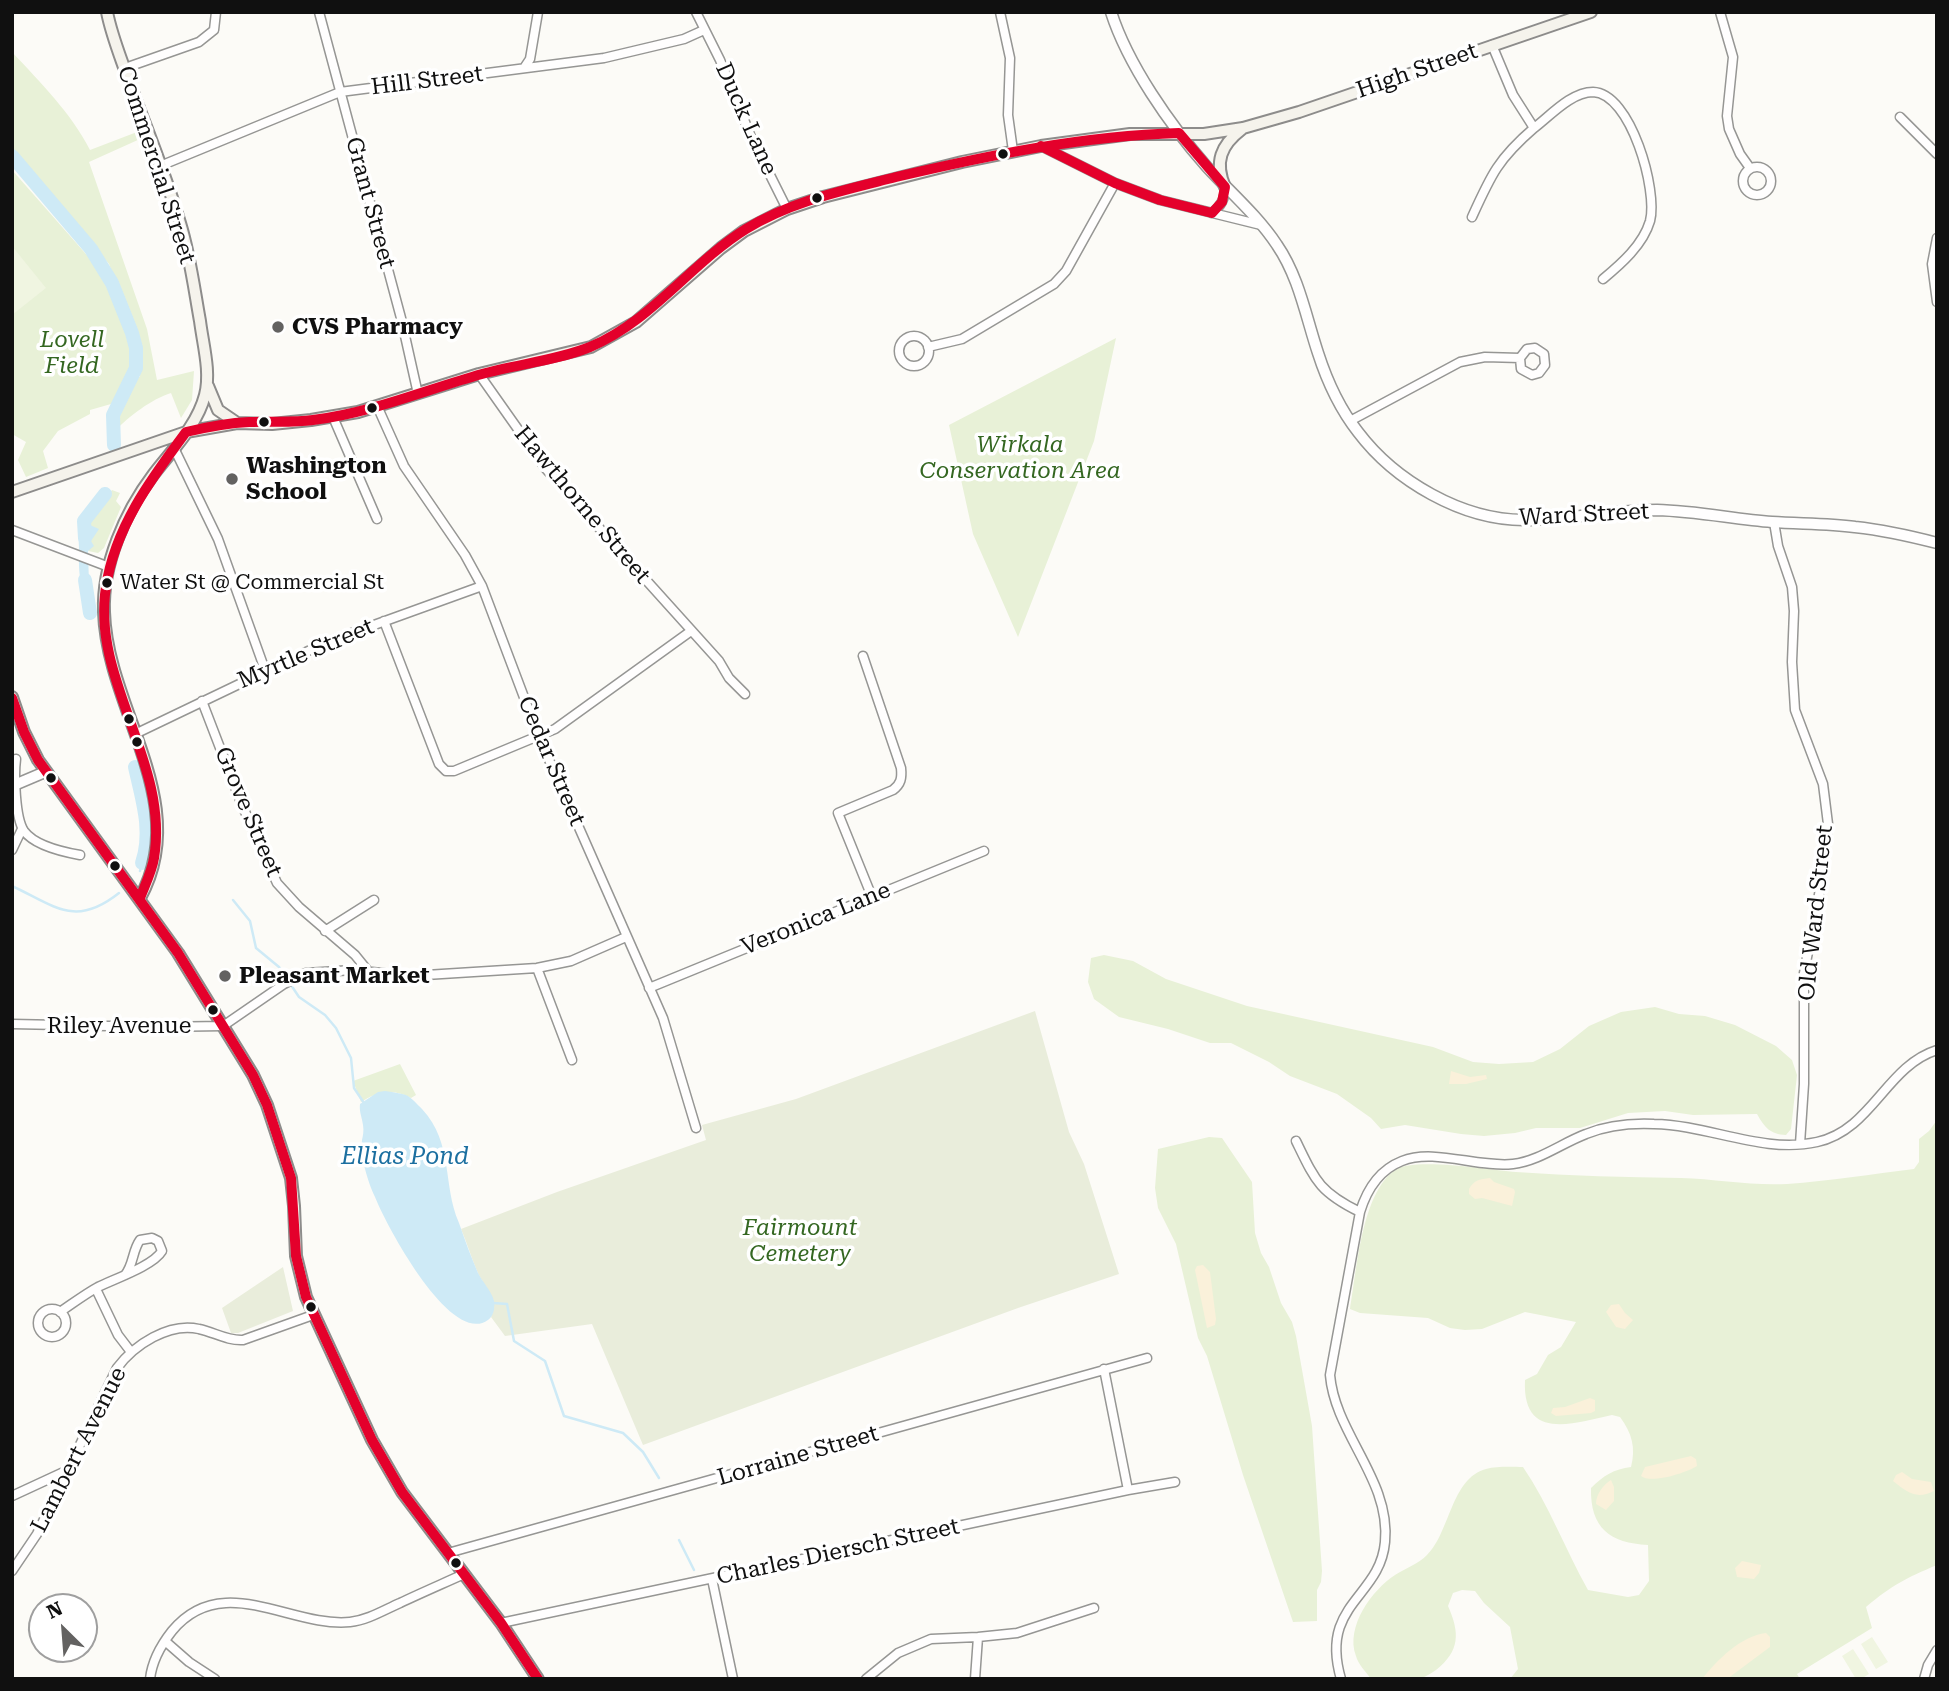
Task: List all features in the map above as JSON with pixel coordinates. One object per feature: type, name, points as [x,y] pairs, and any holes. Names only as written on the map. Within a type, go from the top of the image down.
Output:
[{"type":"main road","name":"Commercial Street","points":[[107,12],[180,222],[191,270],[207,383],[199,411],[152,477],[119,539],[110,567],[104,603],[105,629],[113,671],[155,799],[158,822],[153,869],[140,898]]},
{"type":"main road","name":"High Street","points":[[12,492],[186,432],[237,423],[272,424],[333,417],[378,408],[480,374],[572,353],[608,339],[652,310],[733,238],[755,224],[787,209],[849,189],[1013,150],[1105,136],[1213,133],[1243,128],[1300,112],[1591,12]]},
{"type":"main road","points":[[1226,187],[1219,169],[1220,160],[1229,141],[1243,128]]},
{"type":"main road","points":[[207,383],[218,410],[237,423]]},
{"type":"main road","points":[[12,697],[28,741],[46,772],[178,953],[262,1094],[286,1163],[295,1206],[298,1267],[313,1315],[381,1458],[402,1492],[501,1623],[538,1679]]},
{"type":"street","points":[[125,68],[199,42],[214,30],[216,12]]},
{"type":"street","name":"Grant Street","points":[[319,12],[401,318],[418,394]]},
{"type":"street","points":[[524,68],[533,46],[538,12]]},
{"type":"street","name":"Duck Lane","points":[[696,12],[720,60],[751,137],[787,209]]},
{"type":"street","points":[[1000,12],[1010,58],[1008,114],[1013,150]]},
{"type":"street","name":"Ward Street","points":[[1111,12],[1129,53],[1164,113],[1276,243],[1290,267],[1325,373],[1350,421],[1370,447],[1405,477],[1442,499],[1479,513],[1524,520],[1657,510],[1878,530],[1937,544]]},
{"type":"street","points":[[1720,12],[1733,57],[1727,116],[1729,129],[1740,154],[1750,168]]},
{"type":"street","name":"Hill Street","points":[[160,166],[340,92],[617,55],[684,39],[704,30]]},
{"type":"street","points":[[1492,45],[1513,95],[1534,128]]},
{"type":"street","points":[[1472,217],[1494,170],[1507,153],[1534,128],[1570,100],[1593,92],[1613,100],[1621,108],[1631,127],[1651,189],[1651,219],[1643,236],[1622,264],[1603,279]]},
{"type":"street","points":[[1900,117],[1937,154]]},
{"type":"street","points":[[1041,146],[1115,183],[1160,200],[1261,225]]},
{"type":"street","points":[[929,347],[962,339],[1055,284],[1066,271],[1115,183]]},
{"type":"street","points":[[1212,213],[1219,208],[1225,197],[1226,187]]},
{"type":"street","points":[[1937,238],[1932,264],[1937,302]]},
{"type":"street","points":[[1350,421],[1460,362],[1485,357],[1520,358]]},
{"type":"street","name":"Hawthorne Street","points":[[480,374],[546,470],[719,661],[729,678],[745,694]]},
{"type":"street","name":"Cedar Street","points":[[378,408],[404,466],[465,555],[482,586],[539,737],[663,1017],[696,1128]]},
{"type":"street","points":[[333,417],[377,519]]},
{"type":"street","points":[[174,448],[208,517],[265,670]]},
{"type":"street","name":"Old Ward Street","points":[[1774,522],[1778,546],[1792,587],[1795,710],[1823,784],[1828,824],[1821,884],[1804,973],[1804,1084],[1800,1144]]},
{"type":"street","points":[[12,530],[72,555],[110,567]]},
{"type":"street","name":"Myrtle Street","points":[[135,734],[327,642],[482,586]]},
{"type":"street","points":[[384,621],[439,764],[446,771],[454,771],[555,729],[691,631]]},
{"type":"street","points":[[863,656],[902,778],[892,790],[838,814],[872,897]]},
{"type":"street","name":"Grove Street","points":[[202,701],[242,805],[277,883],[299,907],[355,955],[368,971]]},
{"type":"street","points":[[12,850],[22,829],[13,785],[16,759]]},
{"type":"street","points":[[13,785],[46,772]]},
{"type":"street","points":[[22,829],[30,837],[52,848],[80,855]]},
{"type":"street","name":"Veronica Lane","points":[[649,988],[984,850]]},
{"type":"street","points":[[325,931],[374,900]]},
{"type":"street","points":[[223,1026],[284,984],[299,975],[314,971],[368,971],[410,976],[537,968],[571,961],[626,937]]},
{"type":"street","points":[[537,968],[572,1060]]},
{"type":"street","name":"Riley Avenue","points":[[14,1025],[223,1026]]},
{"type":"street","points":[[1341,1679],[1337,1665],[1336,1637],[1342,1621],[1376,1569],[1386,1540],[1380,1500],[1369,1470],[1333,1399],[1330,1375],[1360,1212],[1368,1191],[1382,1172],[1411,1158],[1422,1157],[1516,1164],[1586,1133],[1625,1125],[1670,1124],[1767,1143],[1818,1142],[1834,1137],[1856,1123],[1907,1066],[1917,1058],[1937,1050]]},
{"type":"street","points":[[1296,1141],[1321,1188],[1360,1212]]},
{"type":"street","points":[[60,1312],[96,1289],[125,1275],[160,1256],[162,1251],[158,1241],[152,1238],[140,1240],[135,1248],[133,1264],[125,1275]]},
{"type":"street","points":[[96,1289],[118,1335],[131,1352]]},
{"type":"street","name":"Lambert Avenue","points":[[12,1571],[37,1534],[117,1368],[131,1352],[152,1339],[180,1328],[197,1328],[226,1339],[243,1340],[313,1315]]},
{"type":"street","name":"Lorraine Street","points":[[448,1553],[1147,1358]]},
{"type":"street","points":[[1104,1369],[1128,1490]]},
{"type":"street","points":[[12,1496],[66,1471]]},
{"type":"street","name":"Charles Diersch Street","points":[[501,1623],[1175,1482]]},
{"type":"street","points":[[150,1679],[155,1659],[178,1624],[189,1615],[218,1604],[243,1603],[327,1621],[354,1622],[376,1615],[464,1574]]},
{"type":"street","points":[[712,1579],[733,1679]]},
{"type":"street","points":[[866,1679],[898,1653],[931,1639],[1017,1633],[1094,1608]]},
{"type":"street","points":[[975,1679],[978,1637]]},
{"type":"street","points":[[165,1641],[189,1662],[215,1679]]},
{"type":"street","points":[[1924,1679],[1937,1650]]},
{"type":"green space","points":[[12,52],[65,111],[90,150],[137,132],[140,139],[89,162],[147,329],[157,380],[194,371],[192,400],[181,418],[171,393],[141,409],[115,431],[115,418],[135,375],[140,377],[135,334],[109,264],[12,152]]},
{"type":"green space","name":"Lovell Field","points":[[12,170],[107,278],[132,345],[132,370],[117,397],[111,404],[90,410],[90,414],[58,431],[43,451],[48,468],[26,477],[18,460],[26,442],[12,434]]},
{"type":"green space","points":[[12,246],[46,288],[12,315]]},
{"type":"green space","name":"Wirkala Conservation Area","points":[[1116,338],[1094,441],[1018,637],[973,534],[949,425]]},
{"type":"green space","points":[[112,490],[120,493],[116,501],[121,507],[104,548],[98,553],[88,551],[91,541],[87,522]]},
{"type":"green space","points":[[1104,955],[1133,961],[1166,979],[1247,1006],[1433,1047],[1473,1062],[1533,1062],[1560,1049],[1589,1026],[1621,1012],[1655,1007],[1679,1014],[1705,1016],[1735,1025],[1776,1046],[1792,1060],[1797,1075],[1791,1129],[1786,1135],[1772,1132],[1765,1127],[1757,1114],[1693,1115],[1665,1111],[1628,1113],[1580,1128],[1536,1128],[1484,1136],[1405,1125],[1381,1129],[1371,1118],[1337,1094],[1290,1076],[1231,1043],[1210,1043],[1119,1017],[1094,999],[1088,982],[1091,958]]},
{"type":"green space","name":"Fairmount Cemetery","points":[[1035,1011],[1069,1132],[1084,1164],[1119,1274],[1018,1308],[643,1445],[592,1324],[505,1336],[491,1317],[492,1299],[477,1271],[461,1229],[706,1140],[702,1125],[796,1099]]},
{"type":"green space","points":[[400,1064],[416,1095],[411,1098],[385,1092],[361,1102],[353,1081]]},
{"type":"green space","points":[[1937,1120],[1937,1565],[1900,1583],[1866,1607],[1872,1628],[1797,1674],[1800,1679],[1510,1679],[1518,1669],[1510,1627],[1475,1591],[1462,1590],[1453,1593],[1448,1606],[1455,1625],[1456,1641],[1444,1663],[1421,1678],[1371,1679],[1358,1662],[1354,1645],[1354,1633],[1363,1610],[1386,1582],[1427,1555],[1441,1534],[1465,1483],[1474,1474],[1486,1469],[1523,1467],[1541,1496],[1588,1590],[1628,1597],[1639,1595],[1649,1581],[1648,1545],[1613,1537],[1605,1531],[1594,1514],[1591,1488],[1614,1471],[1631,1467],[1633,1447],[1620,1417],[1612,1415],[1581,1422],[1552,1424],[1541,1420],[1532,1412],[1526,1399],[1525,1380],[1537,1374],[1548,1355],[1561,1347],[1576,1322],[1525,1312],[1482,1329],[1465,1330],[1450,1328],[1428,1318],[1360,1313],[1350,1309],[1362,1234],[1368,1215],[1384,1181],[1395,1170],[1405,1166],[1435,1164],[1516,1172],[1761,1184],[1803,1183],[1914,1169],[1919,1162],[1919,1139]]},
{"type":"green space","points":[[1209,1137],[1222,1138],[1252,1182],[1255,1233],[1296,1336],[1312,1426],[1322,1571],[1317,1590],[1317,1621],[1293,1622],[1243,1475],[1207,1356],[1198,1338],[1176,1244],[1158,1208],[1155,1188],[1158,1149]]},
{"type":"green space","points":[[283,1267],[293,1311],[238,1333],[231,1333],[222,1308]]},
{"type":"green space","points":[[1872,1637],[1888,1662],[1876,1669],[1861,1644]]},
{"type":"green space","points":[[1853,1649],[1869,1674],[1861,1679],[1856,1679],[1842,1656]]},
{"type":"sand","points":[[1451,1071],[1470,1077],[1486,1075],[1487,1079],[1466,1084],[1449,1084]]},
{"type":"sand","points":[[1490,1178],[1514,1189],[1512,1206],[1482,1198],[1475,1199],[1469,1194],[1469,1189],[1475,1182]]},
{"type":"sand","points":[[1203,1265],[1210,1272],[1216,1319],[1215,1325],[1207,1328],[1195,1270],[1197,1266]]},
{"type":"sand","points":[[1619,1304],[1633,1320],[1625,1329],[1616,1327],[1606,1312],[1611,1305]]},
{"type":"sand","points":[[1590,1398],[1595,1400],[1595,1411],[1591,1413],[1556,1416],[1551,1413],[1553,1408],[1565,1407]]},
{"type":"sand","points":[[1691,1456],[1696,1459],[1697,1466],[1685,1472],[1652,1479],[1641,1476],[1645,1467]]},
{"type":"sand","points":[[1902,1472],[1912,1479],[1931,1482],[1934,1491],[1917,1495],[1907,1491],[1893,1481],[1896,1475]]},
{"type":"sand","points":[[1611,1480],[1614,1501],[1606,1510],[1596,1504],[1596,1500]]},
{"type":"sand","points":[[1742,1561],[1761,1565],[1754,1579],[1737,1577],[1735,1568]]},
{"type":"sand","points":[[1766,1633],[1770,1637],[1770,1647],[1727,1679],[1702,1679],[1722,1657],[1739,1644]]},
{"type":"water","points":[[81,521],[99,529],[91,541],[94,546],[88,551],[87,597],[79,569]]},
{"type":"water","name":"Ellias Pond","points":[[378,1092],[406,1095],[412,1099],[432,1122],[439,1136],[454,1208],[478,1273],[494,1301],[494,1311],[488,1320],[473,1324],[456,1316],[439,1300],[406,1255],[381,1211],[363,1162],[360,1104]]},
{"type":"waterway","points":[[12,156],[91,249],[112,283],[132,333],[136,348],[136,368],[113,415],[114,445]]},
{"type":"waterway","points":[[85,538],[84,521],[105,494]]},
{"type":"waterway","points":[[85,580],[90,613]]},
{"type":"waterway","points":[[135,767],[147,839],[142,863]]},
{"type":"waterway","points":[[140,871],[142,863],[145,864]]},
{"type":"waterway","points":[[12,886],[53,906],[77,911],[104,904],[119,893]]},
{"type":"waterway","points":[[233,900],[250,921],[256,948],[279,967],[299,997],[325,1015],[336,1028],[351,1058],[354,1088],[364,1103]]},
{"type":"waterway","points":[[493,1303],[507,1304],[514,1341],[545,1361],[564,1416],[623,1433],[643,1452],[659,1478]]},
{"type":"waterway","points":[[679,1540],[694,1570]]},
{"type":"transit line","points":[[140,898],[153,863],[156,823],[142,755],[109,656],[104,622],[106,587],[117,544],[126,524],[148,486],[186,432],[233,423],[335,417],[377,407],[482,374],[577,352],[633,323],[726,243],[763,219],[819,197],[931,169],[1001,154],[1036,148],[1072,142],[1179,133],[1225,187],[1222,202],[1212,213],[1160,200],[1115,183],[1041,146]]},
{"type":"transit line","points":[[12,698],[38,760],[178,953],[253,1075],[267,1105],[291,1178],[296,1256],[306,1297],[372,1440],[402,1492],[501,1623],[538,1679]]},
{"type":"place","name":"CVS Pharmacy","points":[[278,327]]},
{"type":"place","name":"Washington School","points":[[232,479]]},
{"type":"place","name":"Water St @ Commercial St","points":[[107,583]]},
{"type":"place","name":"Pleasant Market","points":[[225,976]]}]
